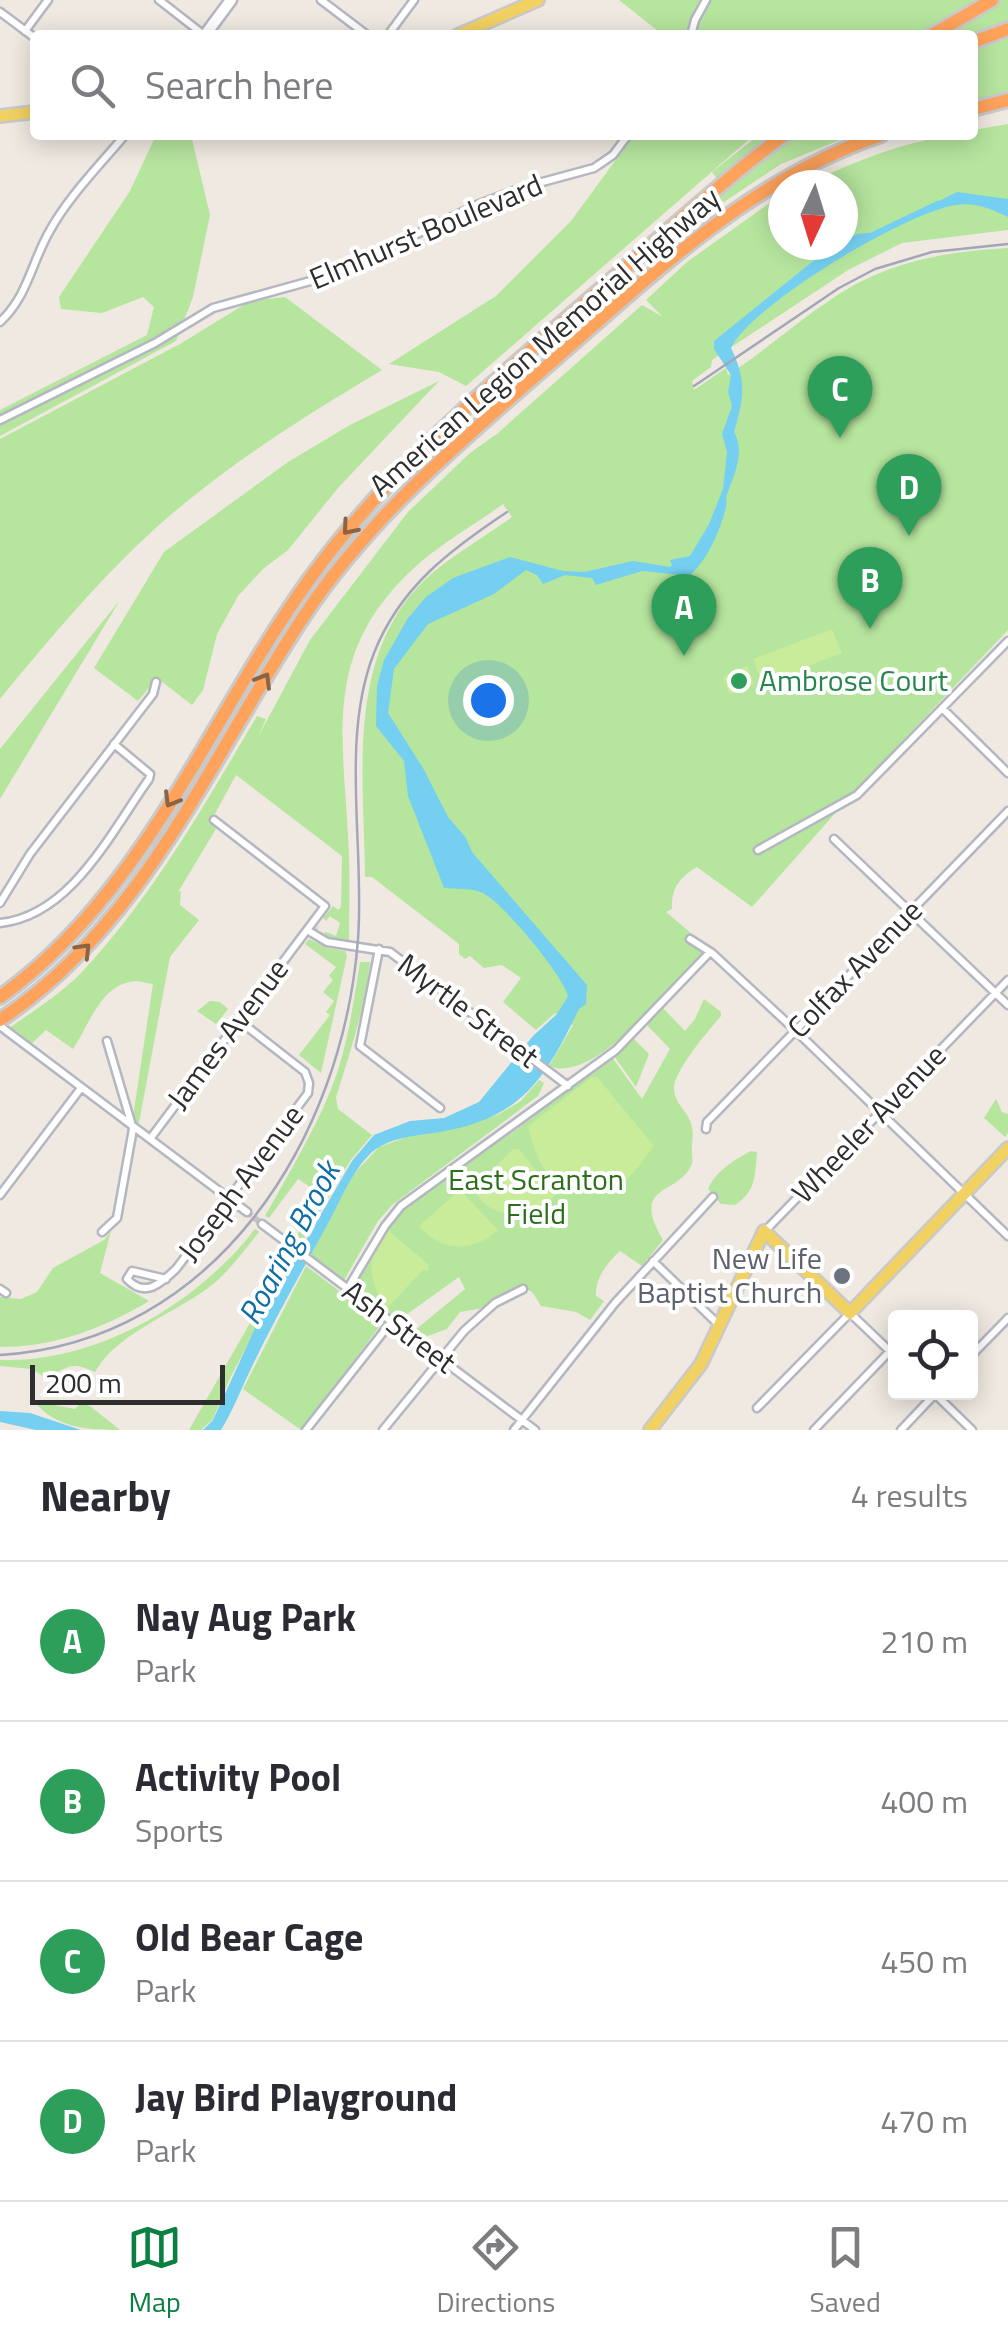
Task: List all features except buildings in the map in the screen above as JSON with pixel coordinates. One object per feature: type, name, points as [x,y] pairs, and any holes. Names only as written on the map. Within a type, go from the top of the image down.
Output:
[{"type":"highway","points":[[941,30],[992,0]]},
{"type":"highway","points":[[978,40],[1008,29]]},
{"type":"highway","points":[[978,109],[1008,104]]},
{"type":"highway","name":"American Legion Memorial Highway","points":[[0,997],[65,942],[118,880],[278,622],[380,492],[473,400],[778,140]]},
{"type":"highway","name":"American Legion Memorial Highway","points":[[3,1020],[80,954],[134,892],[307,611],[357,545],[406,492],[716,222],[793,172],[868,140]]},
{"type":"main road","points":[[490,27],[538,0]]},
{"type":"main road","points":[[0,116],[30,113]]},
{"type":"main road","points":[[764,1231],[850,1313],[1008,1148]]},
{"type":"main road","name":"Wheeler Avenue","points":[[650,1430],[698,1368],[764,1231]]},
{"type":"street","points":[[25,31],[48,0]]},
{"type":"street","points":[[159,0],[198,30]]},
{"type":"street","points":[[209,30],[231,0]]},
{"type":"street","points":[[321,0],[360,30]]},
{"type":"street","points":[[392,30],[414,0]]},
{"type":"street","points":[[692,30],[706,0]]},
{"type":"street","points":[[0,12],[30,34]]},
{"type":"street","points":[[0,322],[24,293],[55,222],[121,140]]},
{"type":"street","name":"Elmhurst Boulevard","points":[[0,420],[155,343],[214,308],[332,275],[477,205],[594,168],[613,156],[624,140]]},
{"type":"street","points":[[758,850],[857,795],[1008,641]]},
{"type":"street","points":[[0,903],[30,854],[153,694],[156,682]]},
{"type":"street","points":[[942,708],[1008,772]]},
{"type":"street","points":[[0,923],[40,910],[75,883],[148,780],[150,774],[144,766],[114,744]]},
{"type":"street","name":"Colfax Avenue","points":[[706,1129],[706,1122],[1008,811]]},
{"type":"street","points":[[214,820],[325,906],[307,930]]},
{"type":"street","points":[[834,839],[1008,1004]]},
{"type":"street","name":"Myrtle Street","points":[[307,930],[327,942],[390,952],[568,1086]]},
{"type":"street","name":"James Avenue","points":[[150,1138],[307,930]]},
{"type":"street","points":[[690,939],[710,952],[796,1031],[1008,1236]]},
{"type":"street","points":[[379,949],[360,1046],[440,1108]]},
{"type":"street","points":[[348,1288],[401,1206],[630,1038],[710,952]]},
{"type":"street","name":"Wheeler Avenue","points":[[764,1231],[1008,980]]},
{"type":"street","name":"Joseph Avenue","points":[[166,1279],[132,1271],[126,1279],[145,1290],[166,1279],[198,1243],[298,1108],[309,1083],[295,1062],[237,1019]]},
{"type":"street","points":[[3,1020],[10,1034],[247,1212]]},
{"type":"street","points":[[0,1040],[10,1034]]},
{"type":"street","points":[[108,1041],[133,1128]]},
{"type":"street","points":[[0,1195],[81,1088]]},
{"type":"street","name":"James Avenue","points":[[102,1232],[116,1218],[133,1128]]},
{"type":"street","points":[[514,1430],[615,1303],[714,1198]]},
{"type":"street","name":"Ash Street","points":[[262,1224],[535,1430]]},
{"type":"street","points":[[653,1261],[720,1326]]},
{"type":"street","points":[[384,1430],[470,1325],[495,1304],[523,1289]]},
{"type":"street","points":[[757,1408],[850,1313],[888,1349]]},
{"type":"street","points":[[978,1349],[1008,1318]]},
{"type":"street","points":[[306,1430],[392,1321]]},
{"type":"street","points":[[814,1430],[888,1359]]},
{"type":"street","points":[[901,1430],[929,1400]]},
{"type":"street","points":[[942,1400],[972,1430]]},
{"type":"green space","points":[[619,0],[981,0],[924,30],[657,30]]},
{"type":"green space","points":[[989,0],[1008,0],[1008,98],[978,100],[978,30],[932,30]]},
{"type":"green space","points":[[1008,124],[1008,230],[902,243],[848,270],[712,360],[711,367],[692,381],[694,390],[726,368],[728,375],[825,304],[879,273],[942,255],[1008,248],[1008,630],[854,792],[752,907],[697,867],[681,879],[673,895],[672,909],[666,912],[692,934],[702,954],[632,1029],[588,1061],[568,1068],[549,1066],[573,1025],[555,1013],[536,1030],[503,1002],[521,978],[502,965],[484,968],[470,956],[465,959],[459,954],[459,944],[372,877],[365,877],[365,715],[384,639],[403,605],[431,574],[512,517],[503,504],[432,553],[389,595],[366,628],[352,663],[343,735],[349,941],[331,939],[323,936],[314,932],[319,925],[317,931],[321,935],[326,932],[336,936],[340,923],[330,916],[326,921],[323,918],[333,906],[338,910],[341,907],[342,856],[236,775],[211,821],[216,829],[178,892],[181,891],[180,905],[199,920],[170,957],[138,1128],[133,1117],[153,984],[130,982],[111,991],[73,1049],[46,1030],[31,1044],[8,1029],[65,988],[108,943],[177,848],[257,716],[266,719],[257,739],[310,640],[408,512],[470,453],[498,433],[642,305],[663,317],[646,300],[687,262],[768,204],[768,260],[858,260],[858,170],[840,170],[926,140],[978,140],[978,129]]},
{"type":"green space","points":[[154,140],[192,140],[210,215],[193,297],[176,341],[0,436],[0,410],[147,335],[154,307],[143,297],[102,313],[61,309],[59,297],[130,191]]},
{"type":"green space","points":[[630,140],[748,140],[466,386],[439,372],[389,364],[496,296],[571,221]]},
{"type":"green space","points":[[753,140],[840,140],[768,170],[724,202],[716,197],[725,190],[712,172]]},
{"type":"green space","points":[[285,297],[382,370],[244,458],[167,518],[101,582],[0,699],[0,439],[180,344],[250,301]]},
{"type":"green space","points":[[439,381],[338,488],[288,550],[238,596],[217,634],[203,690],[192,705],[157,678],[138,701],[94,668],[164,552],[288,462],[350,425]]},
{"type":"green space","points":[[120,600],[0,799],[0,749]]},
{"type":"green space","points":[[832,629],[842,653],[803,668],[805,676],[765,691],[753,659]]},
{"type":"green space","name":"Ambrose Court","points":[[747,666],[754,684],[730,694],[723,677]]},
{"type":"green space","points":[[309,939],[345,951],[347,956],[321,1073],[299,1055],[330,1015],[326,1012],[334,1001],[323,992],[333,980],[329,976],[336,967],[305,944]]},
{"type":"green space","points":[[360,962],[370,962],[368,979],[336,1097],[338,1109],[372,1135],[350,1161],[299,1247],[294,1242],[318,1192],[298,1179],[269,1218],[265,1216],[308,1139],[336,1076]]},
{"type":"green space","name":"East Scranton Field","points":[[704,999],[721,1016],[686,1061],[674,1087],[691,1124],[692,1164],[653,1200],[654,1222],[663,1240],[642,1266],[620,1251],[600,1277],[596,1296],[604,1301],[590,1320],[576,1312],[541,1306],[524,1287],[489,1307],[460,1312],[447,1329],[422,1338],[414,1331],[465,1289],[459,1277],[396,1322],[354,1291],[354,1284],[383,1231],[408,1202],[513,1132],[612,1057],[642,1099],[670,1049],[646,1024],[662,1007],[685,1031]]},
{"type":"green space","points":[[210,1001],[220,1002],[228,1009],[216,1024],[197,1011]]},
{"type":"green space","points":[[634,1039],[649,1054],[636,1087],[614,1056]]},
{"type":"green space","points":[[597,1077],[654,1146],[620,1184],[601,1190],[571,1189],[550,1176],[543,1166],[528,1126]]},
{"type":"green space","points":[[539,1080],[544,1083],[538,1096],[392,1205],[378,1221],[344,1280],[311,1255],[352,1176],[379,1147],[499,1114],[521,1101]]},
{"type":"green space","points":[[996,1099],[1002,1112],[1008,1114],[1005,1137],[984,1118]]},
{"type":"green space","points":[[513,1149],[519,1149],[556,1195],[535,1209],[512,1214],[491,1208],[473,1189]]},
{"type":"green space","points":[[751,1151],[757,1152],[751,1188],[735,1205],[721,1204],[708,1189],[711,1183],[726,1167]]},
{"type":"green space","points":[[458,1186],[463,1187],[462,1192],[498,1230],[468,1246],[437,1241],[419,1226],[457,1192]]},
{"type":"green space","points":[[255,1229],[259,1232],[218,1280],[119,1344],[95,1372],[73,1366],[45,1377],[31,1369],[0,1366],[0,1360],[73,1351],[142,1324],[204,1282]]},
{"type":"green space","points":[[388,1230],[428,1264],[429,1270],[423,1270],[388,1307],[376,1289],[372,1259]]},
{"type":"green space","points":[[111,1231],[100,1273],[149,1301],[78,1335],[40,1344],[0,1347],[0,1297],[21,1299],[37,1292],[53,1268],[104,1240]]},
{"type":"green space","points":[[290,1253],[295,1257],[230,1378],[213,1419],[201,1430],[189,1430]]},
{"type":"green space","points":[[306,1266],[382,1323],[301,1430],[243,1389]]},
{"type":"green space","points":[[34,1401],[75,1409],[81,1403],[90,1406],[120,1430],[62,1422]]},
{"type":"water","points":[[957,192],[1008,199],[1008,217],[983,207],[956,205],[903,224],[858,248],[858,234],[877,232]]},
{"type":"water","points":[[815,260],[838,260],[768,308],[731,348],[740,370],[742,390],[734,432],[738,462],[717,535],[689,576],[642,571],[596,585],[592,578],[565,575],[543,584],[537,575],[526,570],[494,594],[428,624],[394,669],[388,713],[472,852],[587,985],[586,1004],[579,1009],[542,1075],[511,1105],[468,1126],[393,1141],[369,1155],[345,1190],[221,1430],[203,1430],[213,1420],[257,1324],[352,1161],[374,1135],[410,1121],[444,1118],[479,1102],[533,1036],[557,1014],[568,996],[544,957],[492,899],[474,890],[444,888],[408,796],[404,761],[376,726],[377,686],[384,660],[408,618],[426,597],[453,578],[510,557],[563,571],[584,572],[633,561],[670,567],[670,560],[690,556],[723,489],[727,452],[722,434],[732,406],[728,392],[731,375],[714,349],[714,341]]},
{"type":"water","points":[[0,1411],[30,1413],[81,1430],[36,1430],[0,1422]]},
{"type":"waterway","name":"Roaring Brook","points":[[873,233],[938,202]]},
{"type":"tunnel","points":[[247,1212],[262,1224]]},
{"type":"railway","points":[[694,386],[839,288],[875,269],[932,252],[1008,244]]},
{"type":"railway","points":[[0,1355],[76,1342],[145,1313],[204,1270],[254,1217],[295,1155],[326,1087],[347,1014],[358,939],[358,721],[374,653],[412,589],[447,556],[507,512]]},
{"type":"place","name":"Old Bear Cage","points":[[840,438]]},
{"type":"place","name":"Jay Bird Playground","points":[[909,536]]},
{"type":"place","name":"Activity Pool","points":[[870,629]]},
{"type":"place","name":"Nay Aug Park","points":[[684,656]]},
{"type":"place","name":"Ambrose Court","points":[[739,681]]},
{"type":"place","name":"New Life Baptist Church","points":[[842,1276]]}]
